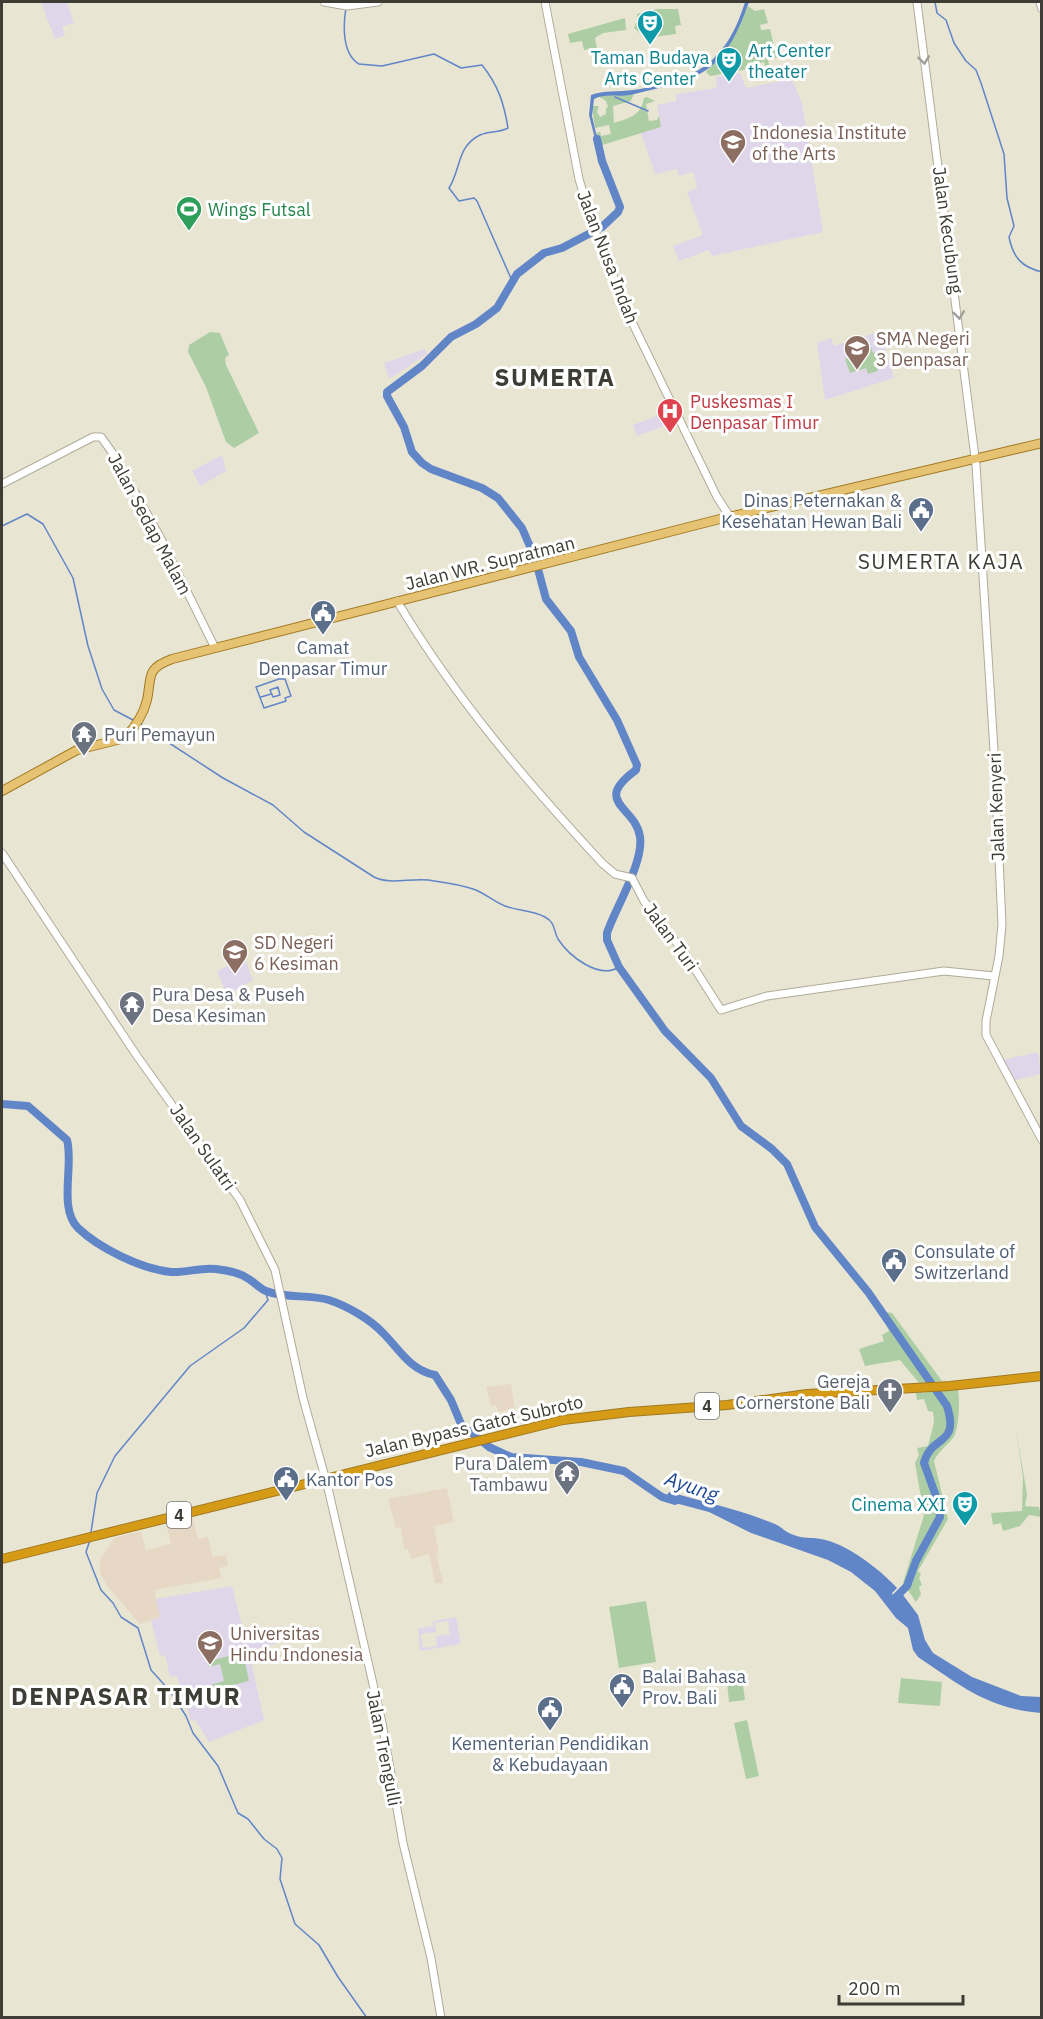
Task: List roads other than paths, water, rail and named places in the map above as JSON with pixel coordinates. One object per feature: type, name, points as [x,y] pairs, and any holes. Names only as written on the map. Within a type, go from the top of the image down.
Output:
[{"type":"highway","name":"Jalan Bypass Gatot Subroto","points":[[325,1478],[461,1444],[597,1415],[727,1405],[807,1394],[1041,1378]]},
{"type":"highway","name":"4","points":[[2,1559],[325,1478]]},
{"type":"main road","name":"Jalan WR. Supratman","points":[[2,791],[77,750],[122,740],[136,723],[146,704],[149,679],[154,669],[172,659],[720,519],[1041,443]]},
{"type":"street","points":[[324,2],[347,6],[378,2]]},
{"type":"street","points":[[329,2],[347,6]]},
{"type":"street","name":"Jalan Nusa Indah","points":[[545,2],[579,179],[595,230],[632,322],[717,497],[730,517]]},
{"type":"street","name":"Jalan Kecubung","points":[[918,2],[975,458]]},
{"type":"street","points":[[1040,2],[1041,9]]},
{"type":"street","name":"Jalan Sedap Malam","points":[[2,484],[86,440],[101,437],[160,537],[214,648]]},
{"type":"street","name":"Jalan Kenyeri","points":[[975,458],[994,750],[1002,924],[1000,950],[986,1021],[987,1039],[1041,1140]]},
{"type":"street","name":"Jalan Nusa Indah","points":[[717,497],[720,519]]},
{"type":"street","name":"Jalan Turi","points":[[397,601],[454,689],[502,753],[603,864],[615,874],[634,880],[644,902],[687,955],[720,1011],[767,996],[826,990],[944,970],[994,976]]},
{"type":"street","name":"Jalan Sulatri","points":[[2,853],[137,1056],[240,1200],[277,1278],[303,1398],[325,1478]]},
{"type":"street","name":"Jalan Trengulli","points":[[325,1478],[382,1723],[404,1850],[431,1958],[441,2018]]},
{"type":"water","points":[[745,2],[749,2],[729,45],[719,59],[706,70],[675,84],[630,95],[594,99],[592,116],[599,146],[597,147],[589,115],[591,95],[655,86],[690,75],[705,66],[728,41]]},
{"type":"water","points":[[669,1492],[749,1514],[775,1524],[791,1534],[818,1538],[852,1552],[882,1573],[897,1588],[892,1593],[893,1596],[900,1591],[918,1615],[925,1640],[933,1653],[972,1677],[1021,1696],[1041,1697],[1041,1713],[1022,1711],[990,1701],[961,1686],[918,1657],[913,1650],[908,1628],[896,1618],[875,1591],[851,1572],[828,1560],[751,1533],[709,1512],[664,1500]]},
{"type":"waterway","points":[[935,2],[937,13],[946,20],[954,43],[966,61],[976,70],[1004,154],[1007,198],[1014,226],[1009,237],[1013,250],[1023,264],[1042,272]]},
{"type":"waterway","points":[[346,8],[345,39],[349,53],[359,64],[382,66],[434,54],[461,68],[482,65],[492,80],[502,102],[508,128],[480,135],[467,145],[449,188],[459,201],[474,198],[477,201],[513,283]]},
{"type":"waterway","points":[[615,97],[648,111]]},
{"type":"waterway","points":[[597,139],[602,161],[620,207],[618,212],[602,227],[562,248],[544,253],[517,274],[497,308],[476,324],[451,337],[422,366],[387,392],[387,396],[404,427],[412,452],[422,463],[431,469],[482,488],[498,498],[522,528],[535,558],[546,599],[571,631],[579,657],[617,720],[637,765],[636,770],[623,781],[617,790],[616,798],[637,827],[640,837],[638,859],[607,933],[607,940],[619,967],[665,1031],[711,1078],[741,1126],[772,1149],[787,1164],[815,1227],[868,1292],[947,1406],[950,1428],[943,1439],[932,1448],[924,1463],[938,1502],[940,1517],[916,1561],[907,1586],[894,1599]]},
{"type":"waterway","points":[[2,526],[27,514],[43,524],[73,578],[88,646],[102,689],[114,710],[133,720]]},
{"type":"waterway","points":[[279,679],[285,679],[291,696],[285,698],[286,701],[264,708],[256,687],[279,679]]},
{"type":"waterway","points":[[278,687],[280,695],[273,697],[270,690],[278,687]]},
{"type":"waterway","points":[[261,697],[271,694]]},
{"type":"waterway","points":[[140,724],[223,778],[273,805],[304,832],[374,877],[393,881],[428,880],[473,889],[505,906],[549,919],[563,946],[585,964],[603,970],[619,967]]},
{"type":"waterway","name":"Ayung","points":[[2,1104],[28,1106],[67,1140],[69,1150],[68,1198],[72,1220],[78,1228],[97,1243],[147,1267],[171,1272],[224,1270],[244,1276],[263,1290],[289,1296],[321,1298],[343,1306],[378,1328],[412,1364],[435,1375],[451,1400],[461,1424],[489,1447],[511,1457],[581,1462],[624,1471],[662,1497],[675,1501]]},
{"type":"waterway","points":[[91,1532],[97,1493],[115,1456],[190,1366],[244,1328],[268,1300],[265,1291]]},
{"type":"waterway","points":[[90,1540],[86,1552],[101,1590],[113,1603],[121,1617],[138,1628],[151,1670],[170,1691],[186,1716],[193,1733],[218,1766],[238,1813],[248,1819],[264,1839],[277,1849],[282,1858],[280,1879],[295,1924],[319,1945],[367,2018]]},
{"type":"place","name":"Taman Budaya Arts Center","points":[[650,46]]},
{"type":"place","name":"Art Center theater","points":[[729,83]]},
{"type":"place","name":"Indonesia Institute of the Arts","points":[[733,165]]},
{"type":"place","name":"Wings Futsal","points":[[189,232]]},
{"type":"place","name":"SMA Negeri 3 Denpasar","points":[[857,371]]},
{"type":"place","name":"Puskesmas I Denpasar Timur","points":[[670,434]]},
{"type":"place","name":"Dinas Peternakan & Kesehatan Hewan Bali","points":[[921,533]]},
{"type":"place","name":"Camat Denpasar Timur","points":[[323,636]]},
{"type":"place","name":"Puri Pemayun","points":[[84,757]]},
{"type":"place","name":"SD Negeri 6 Kesiman","points":[[235,975]]},
{"type":"place","name":"Pura Desa & Puseh Desa Kesiman","points":[[132,1027]]},
{"type":"place","name":"Consulate of Switzerland","points":[[894,1284]]},
{"type":"place","name":"Gereja Cornerstone Bali","points":[[890,1414]]},
{"type":"place","name":"Pura Dalem Tambawu","points":[[567,1496]]},
{"type":"place","name":"Kantor Pos","points":[[286,1502]]},
{"type":"place","name":"Cinema XXI","points":[[965,1527]]},
{"type":"place","name":"Universitas Hindu Indonesia","points":[[210,1666]]},
{"type":"place","name":"Balai Bahasa Prov. Bali","points":[[622,1709]]},
{"type":"place","name":"Kementerian Pendidikan & Kebudayaan","points":[[550,1732]]},
{"type":"district","name":"SUMERTA","points":[[555,377]]},
{"type":"district","name":"SUMERTA KAJA","points":[[941,561]]},
{"type":"district","name":"DENPASAR TIMUR","points":[[126,1696]]}]
